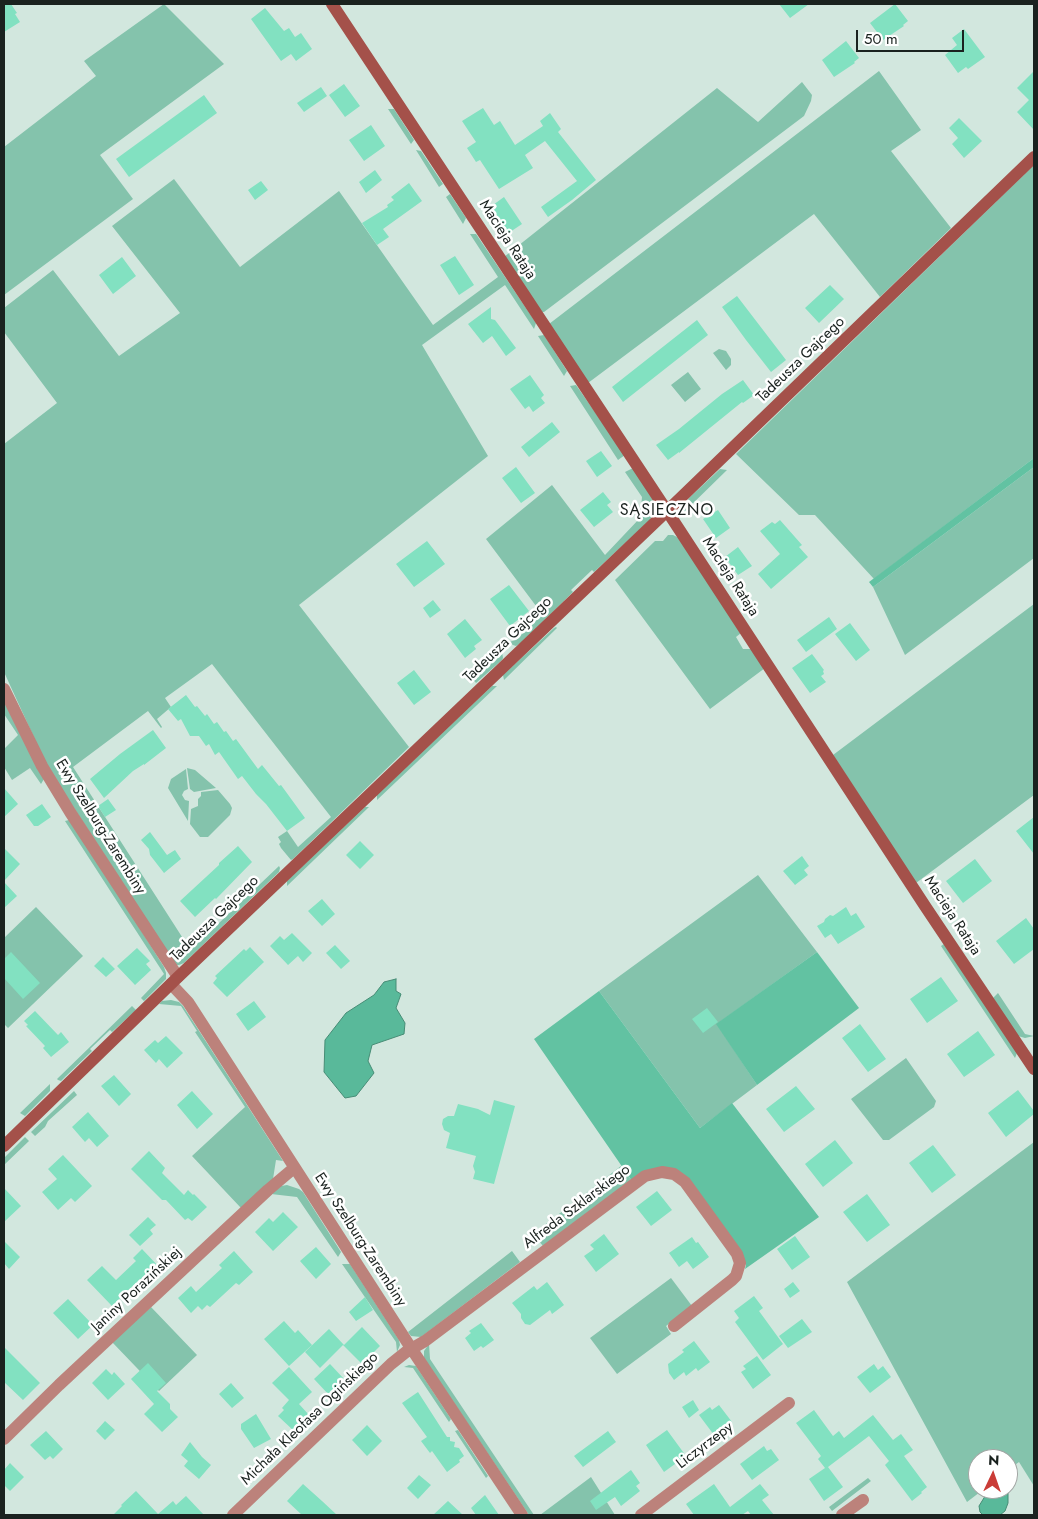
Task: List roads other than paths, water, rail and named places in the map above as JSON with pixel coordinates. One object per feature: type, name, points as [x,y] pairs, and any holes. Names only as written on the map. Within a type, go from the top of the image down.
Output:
[{"type":"street","name":"Macieja Rataja","points":[[332,4],[1034,1069]]},
{"type":"street","name":"Tadeusza Gajcego","points":[[4,1146],[174,980],[667,511],[1034,157]]},
{"type":"street","name":"Ewy Szelburg-Zarembiny","points":[[4,689],[42,766],[174,980],[411,1348],[522,1515]]},
{"type":"street","name":"Janiny Porazińskiej","points":[[4,1438],[274,1184],[294,1168]]},
{"type":"street","name":"Alfreda Szklarskiego","points":[[411,1348],[425,1341],[645,1176],[662,1172],[674,1174],[685,1182],[737,1254],[740,1263],[736,1276],[732,1280],[674,1326]]},
{"type":"street","name":"Michała Kleofasa Ogińskiego","points":[[233,1515],[391,1364],[411,1348]]},
{"type":"street","name":"Liczyrzepy","points":[[641,1515],[789,1403]]},
{"type":"street","points":[[842,1515],[863,1500]]},
{"type":"district","name":"SĄSIECZNO","points":[[667,511]]}]
